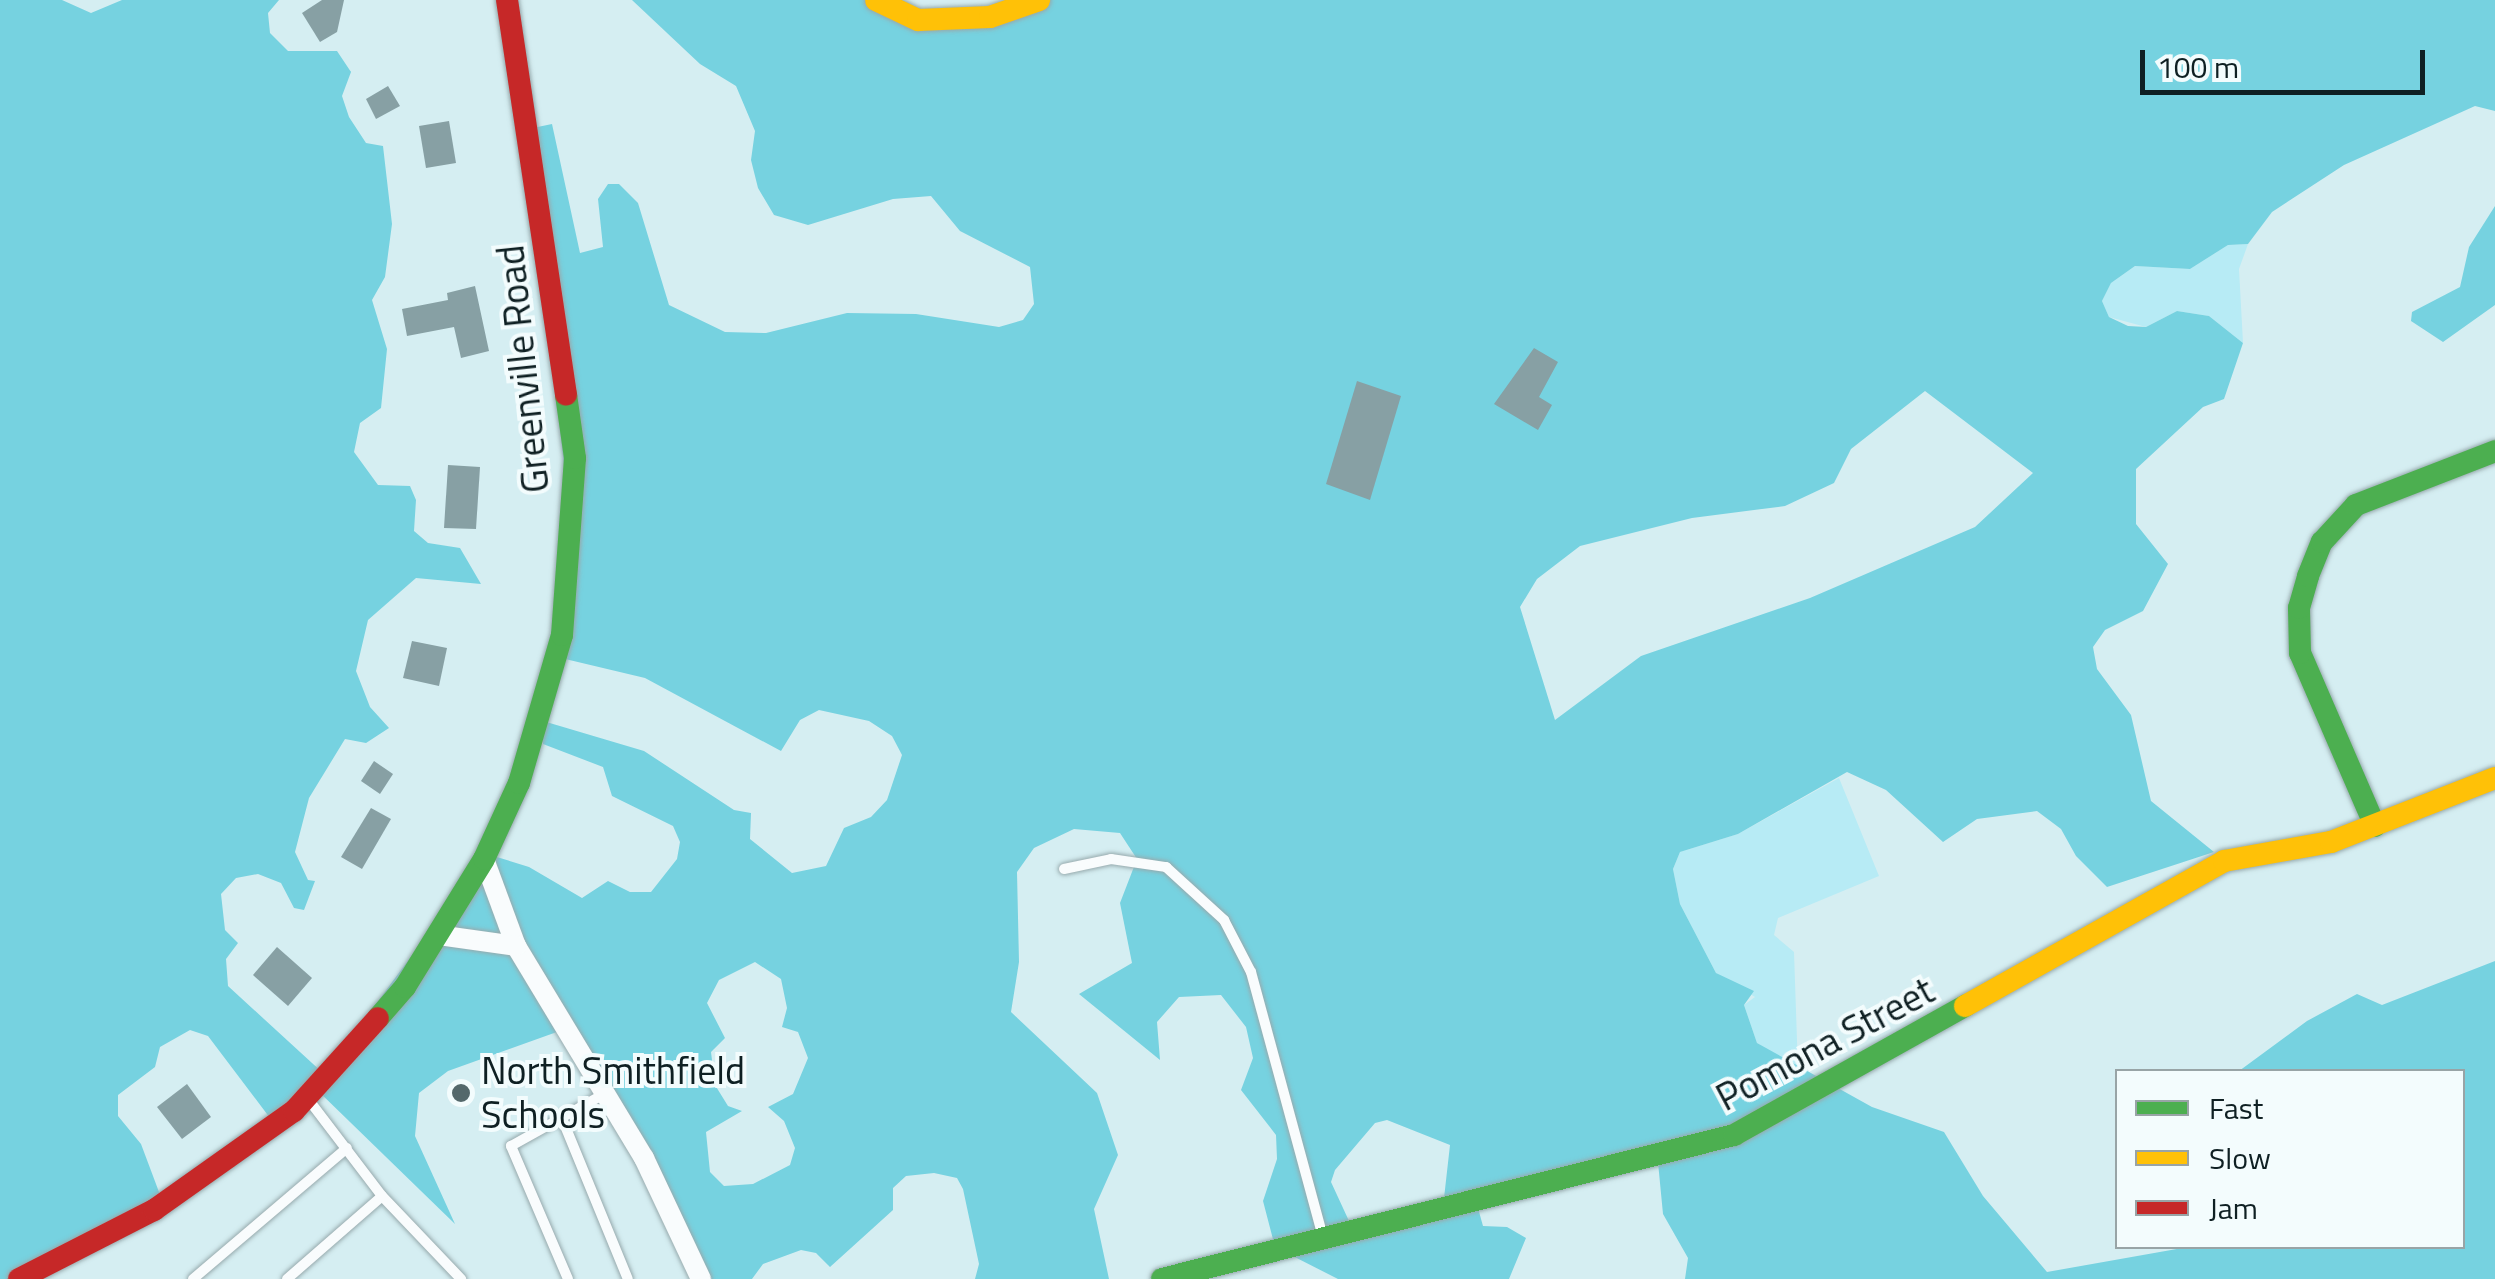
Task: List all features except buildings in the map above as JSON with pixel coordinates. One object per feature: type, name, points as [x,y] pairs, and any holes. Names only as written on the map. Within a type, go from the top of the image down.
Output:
[{"type":"street","name":"Greenville Road","points":[[20,1279],[218,1170],[307,1098],[405,987],[438,936],[484,859],[543,718],[574,538],[575,458],[563,351],[506,0]]},
{"type":"street","points":[[876,0],[918,20],[990,17],[1039,0]]},
{"type":"street","points":[[2375,826],[2300,654],[2298,608],[2308,576],[2322,542],[2356,505],[2495,451]]},
{"type":"street","name":"Pomona Street","points":[[1162,1279],[1322,1234],[1734,1136],[2224,861],[2375,826],[2495,778]]},
{"type":"street","points":[[484,859],[516,946],[606,1093],[701,1279]]},
{"type":"street","points":[[438,936],[516,946]]},
{"type":"lane","points":[[1064,869],[1111,859],[1166,868],[1224,920],[1251,972],[1322,1234]]},
{"type":"lane","points":[[568,1279],[511,1146],[606,1093]]},
{"type":"lane","points":[[307,1098],[382,1196],[461,1279]]},
{"type":"lane","points":[[561,1116],[628,1279]]},
{"type":"lane","points":[[193,1279],[347,1148]]},
{"type":"lane","points":[[287,1279],[382,1196]]},
{"type":"shaded area","points":[[0,0],[62,0],[91,13],[122,0],[279,0],[268,13],[270,33],[288,51],[337,51],[351,72],[342,96],[349,117],[366,143],[383,146],[392,224],[385,277],[372,300],[387,349],[381,408],[360,423],[354,452],[378,485],[410,486],[416,500],[414,531],[428,543],[460,548],[481,584],[416,578],[368,620],[356,671],[370,707],[389,728],[366,743],[345,739],[309,798],[295,852],[308,880],[315,881],[304,910],[294,908],[281,883],[258,874],[236,878],[221,894],[225,930],[238,943],[226,959],[228,986],[324,1074],[487,854],[529,867],[582,898],[608,881],[630,892],[651,892],[677,859],[680,842],[673,826],[612,796],[603,767],[543,744],[543,721],[644,751],[734,810],[751,813],[750,839],[792,873],[826,866],[844,828],[871,817],[887,800],[902,755],[892,736],[869,721],[819,710],[800,720],[781,751],[645,678],[561,658],[572,541],[528,129],[552,124],[580,253],[603,247],[598,199],[608,184],[619,184],[638,203],[669,305],[725,332],[766,333],[847,313],[916,314],[999,327],[1023,320],[1034,304],[1030,267],[960,231],[931,196],[893,199],[808,225],[774,215],[758,188],[751,160],[755,131],[736,86],[700,64],[632,0],[882,0],[919,17],[1033,0],[2495,0],[2495,111],[2475,106],[2344,165],[2272,212],[2248,244],[2228,245],[2190,269],[2135,266],[2111,283],[2102,301],[2109,317],[2128,326],[2146,327],[2177,311],[2209,316],[2243,343],[2224,399],[2203,407],[2136,469],[2136,524],[2168,564],[2143,611],[2105,630],[2093,647],[2097,669],[2131,715],[2151,801],[2214,852],[2107,887],[2076,856],[2061,829],[2037,811],[1977,819],[1943,842],[1886,790],[1847,772],[1738,834],[1680,852],[1673,869],[1680,904],[1716,973],[1754,991],[1744,1005],[1757,1043],[1872,1107],[1944,1132],[1983,1196],[2047,1272],[2177,1249],[2465,1249],[2465,1069],[2242,1069],[2307,1021],[2357,994],[2382,1005],[2495,961],[2495,1279],[1685,1279],[1688,1258],[1663,1214],[1657,1152],[1474,1194],[1483,1226],[1507,1227],[1526,1238],[1509,1279],[1338,1279],[1275,1247],[1263,1201],[1277,1159],[1276,1135],[1241,1090],[1253,1058],[1246,1027],[1221,995],[1179,997],[1157,1022],[1160,1060],[1079,994],[1132,963],[1120,903],[1137,859],[1120,833],[1074,829],[1034,848],[1017,872],[1019,962],[1011,1012],[1097,1093],[1118,1155],[1094,1209],[1109,1279],[975,1279],[979,1264],[963,1189],[957,1178],[934,1173],[906,1176],[893,1188],[893,1210],[830,1267],[816,1253],[801,1250],[763,1264],[752,1279],[702,1279],[568,1028],[448,1071],[419,1093],[415,1136],[455,1224],[315,1088],[273,1122],[208,1036],[190,1030],[160,1047],[155,1067],[118,1095],[118,1116],[141,1144],[162,1200],[13,1279],[0,1279]],"holes":[[[1925,391],[2033,473],[1975,527],[1810,598],[1641,656],[1555,720],[1520,607],[1537,579],[1580,546],[1692,518],[1785,506],[1834,483],[1851,449]],[[755,962],[781,979],[787,1008],[782,1027],[798,1032],[808,1058],[793,1094],[768,1107],[784,1121],[795,1148],[790,1165],[753,1184],[724,1186],[710,1172],[706,1132],[742,1111],[728,1106],[715,1085],[711,1052],[725,1038],[707,1003],[719,980]],[[1387,1120],[1450,1145],[1443,1207],[1349,1221],[1331,1182],[1335,1170],[1375,1123]]]},
{"type":"shaded area","points":[[2495,206],[2495,305],[2443,342],[2411,321],[2412,312],[2460,287],[2469,247]]},
{"type":"shaded area","points":[[2248,244],[2239,269],[2243,343],[2209,316],[2177,311],[2146,327],[2109,317],[2102,301],[2111,283],[2135,266],[2190,269],[2228,245]]},
{"type":"shaded area","points":[[1839,778],[1879,876],[1778,918],[1774,935],[1794,952],[1798,1070],[1757,1043],[1744,1005],[1755,997],[1716,973],[1680,904],[1673,869],[1680,852],[1738,834]]},
{"type":"traffic: fast","points":[[378,1018],[405,987],[484,859],[519,783],[562,635],[575,458],[566,395]]},
{"type":"traffic: fast","points":[[2375,826],[2300,653],[2299,608],[2308,576],[2322,542],[2356,505],[2495,451]]},
{"type":"traffic: fast","points":[[1162,1279],[1734,1135],[1965,1006]]},
{"type":"traffic: slow","points":[[876,0],[918,20],[990,17],[1039,0]]},
{"type":"traffic: slow","points":[[1965,1006],[2224,861],[2331,842],[2495,778]]},
{"type":"traffic: jam","points":[[507,0],[566,395]]},
{"type":"traffic: jam","points":[[19,1279],[154,1210],[294,1111],[378,1018]]},
{"type":"place","name":"North Smithfield Schools","points":[[461,1093]]}]
